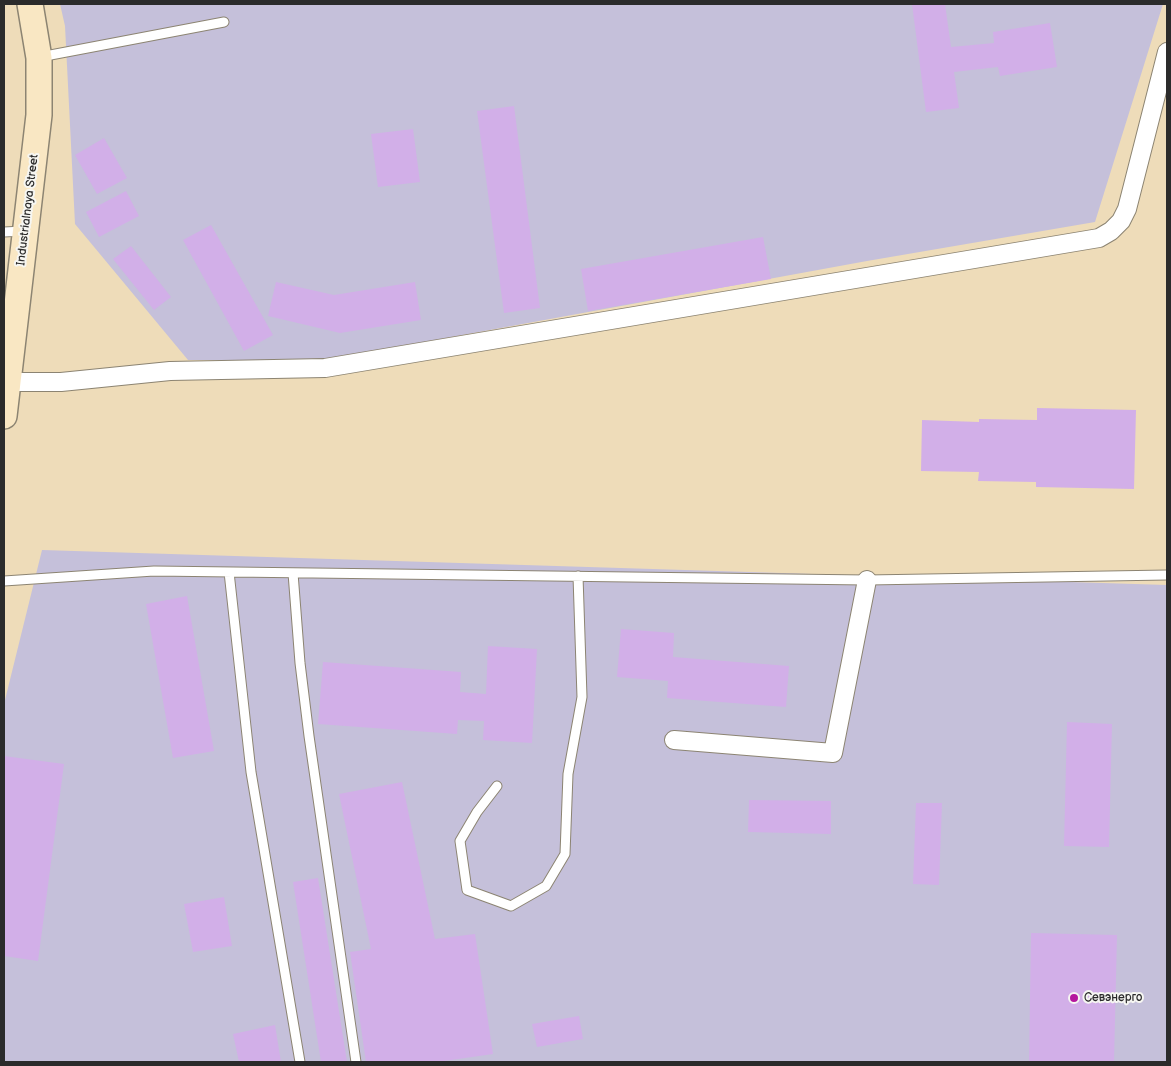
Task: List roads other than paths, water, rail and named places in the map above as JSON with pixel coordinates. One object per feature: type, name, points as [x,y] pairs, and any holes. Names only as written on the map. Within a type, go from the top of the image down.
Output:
[{"type":"main road","name":"Industrialnaya Street","points":[[4,416],[8,382],[15,232],[39,116],[39,58],[30,4]]},
{"type":"street","points":[[8,382],[61,382],[170,371],[325,368],[1099,238],[1111,231],[1121,221],[1127,209],[1167,52]]},
{"type":"street","points":[[674,740],[833,753],[867,580]]},
{"type":"lane","points":[[39,58],[224,22]]},
{"type":"lane","points":[[4,581],[154,571],[867,580],[1167,575]]},
{"type":"lane","points":[[229,572],[251,772],[300,1062]]},
{"type":"lane","points":[[294,573],[300,663],[307,722],[356,1062]]},
{"type":"lane","points":[[497,786],[476,812],[460,841],[467,890],[512,906],[546,886],[565,854],[568,774],[582,696],[578,576]]},
{"type":"place","name":"Севэнерго","points":[[1074,998]]}]
